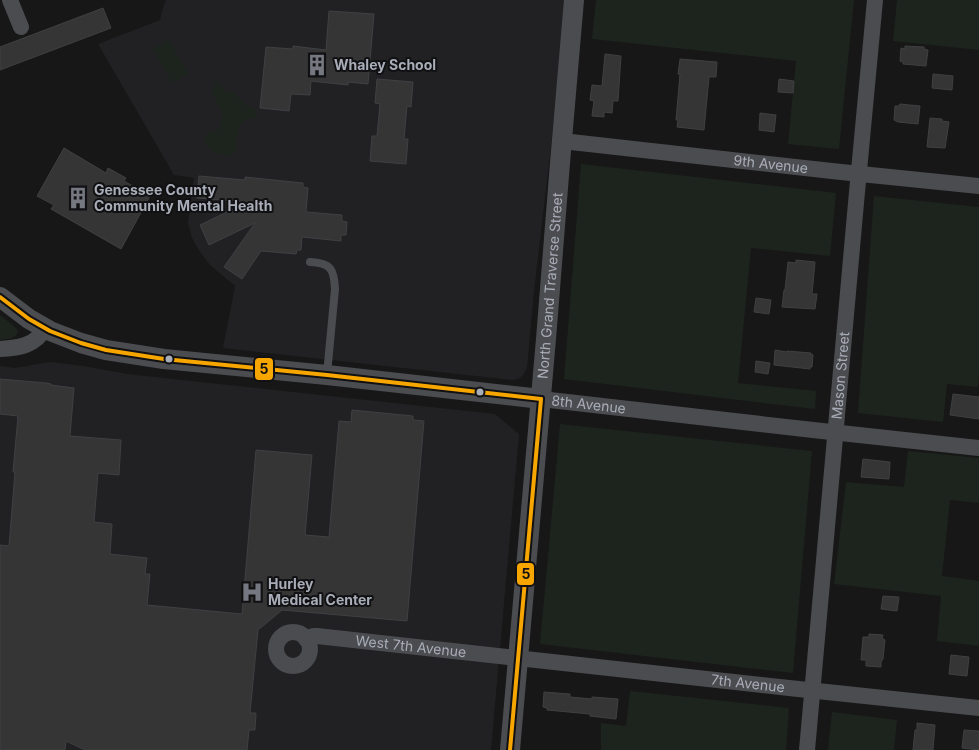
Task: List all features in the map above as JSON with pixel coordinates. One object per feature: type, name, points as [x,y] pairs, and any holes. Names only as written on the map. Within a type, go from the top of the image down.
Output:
[{"type":"street","points":[[10,0],[20,26]]},
{"type":"street","name":"North Grand Traverse Street","points":[[510,750],[574,0]]},
{"type":"street","name":"Mason Street","points":[[807,750],[875,0]]},
{"type":"street","name":"9th Avenue","points":[[562,141],[979,186]]},
{"type":"street","name":"8th Avenue","points":[[0,297],[29,320],[45,328],[81,343],[122,353],[979,448]]},
{"type":"street","points":[[0,349],[34,341],[41,336],[45,328]]},
{"type":"street","name":"West 7th Avenue","points":[[306,639],[315,636],[518,658]]},
{"type":"street","name":"7th Avenue","points":[[518,658],[979,708]]},
{"type":"lane","points":[[310,262],[326,265],[331,270],[334,280],[327,375]]},
{"type":"shaded area","points":[[166,0],[565,0],[527,368],[520,378],[513,380],[223,348],[235,286],[210,265],[192,238],[188,223],[194,178],[174,175],[98,44],[160,20]]},
{"type":"shaded area","points":[[596,0],[854,0],[839,149],[788,144],[796,61],[592,39]]},
{"type":"shaded area","points":[[897,0],[979,0],[979,50],[893,41]]},
{"type":"shaded area","points":[[169,40],[188,74],[172,83],[153,49]]},
{"type":"shaded area","points":[[216,82],[221,84],[224,91],[234,94],[245,104],[256,110],[257,113],[255,117],[245,120],[240,124],[236,149],[233,155],[216,153],[209,148],[204,139],[210,132],[218,130],[222,122],[221,111],[215,100],[216,96],[211,95]]},
{"type":"shaded area","points":[[581,164],[836,193],[830,256],[751,248],[738,383],[816,391],[815,409],[564,379]]},
{"type":"shaded area","points":[[874,196],[979,207],[978,387],[947,384],[943,422],[858,413]]},
{"type":"shaded area","points":[[0,315],[18,331],[14,337],[0,340]]},
{"type":"shaded area","name":"Hurley Medical Center","points":[[50,362],[127,374],[495,414],[519,434],[491,750],[0,750],[0,366],[15,368]]},
{"type":"shaded area","points":[[560,424],[812,451],[793,673],[540,644]]},
{"type":"shaded area","points":[[908,451],[979,458],[979,503],[950,500],[942,576],[979,581],[979,646],[937,641],[941,596],[834,584],[846,482],[904,487]]},
{"type":"shaded area","points":[[630,691],[789,708],[786,750],[601,750],[601,723],[626,726]]},
{"type":"shaded area","points":[[832,712],[897,720],[894,750],[828,750]]},
{"type":"building","points":[[103,8],[111,28],[0,70],[0,47]]},
{"type":"building","name":"Whaley School","points":[[329,11],[374,14],[368,84],[348,82],[348,85],[311,81],[310,95],[291,94],[289,111],[260,108],[266,47],[293,49],[293,46],[326,50]]},
{"type":"building","points":[[905,46],[924,47],[924,49],[928,50],[926,66],[903,64],[900,61],[901,48],[905,49]]},
{"type":"building","points":[[605,54],[621,56],[618,101],[613,101],[612,113],[604,112],[604,117],[592,116],[594,101],[590,100],[592,85],[602,86]]},
{"type":"building","points":[[680,59],[717,62],[716,77],[709,77],[704,130],[677,127]]},
{"type":"building","points":[[933,74],[953,76],[952,90],[932,88]]},
{"type":"building","points":[[377,79],[413,82],[411,107],[407,106],[404,139],[408,139],[406,164],[370,161],[372,136],[377,136],[380,104],[375,103]]},
{"type":"building","points":[[779,79],[794,81],[793,93],[778,92]]},
{"type":"building","points":[[900,104],[920,106],[918,124],[894,120],[895,106]]},
{"type":"building","points":[[760,113],[776,115],[774,132],[759,130]]},
{"type":"building","points":[[930,118],[949,122],[945,148],[927,147]]},
{"type":"building","name":"Genessee County Community Mental Health","points":[[64,148],[106,173],[108,168],[126,178],[124,181],[150,196],[121,249],[51,209],[54,205],[37,196]]},
{"type":"building","points":[[199,176],[245,180],[245,177],[303,183],[303,187],[308,188],[306,212],[342,215],[342,221],[347,222],[346,235],[341,235],[341,241],[302,237],[301,250],[297,250],[296,254],[261,251],[242,279],[224,267],[255,223],[209,245],[200,225],[248,202],[197,198]]},
{"type":"building","points":[[796,260],[815,262],[812,294],[817,294],[815,309],[782,307],[788,262],[796,263]]},
{"type":"building","points":[[756,298],[771,300],[769,314],[754,312]]},
{"type":"building","points":[[775,350],[811,353],[813,355],[812,367],[810,369],[774,365]]},
{"type":"building","points":[[756,361],[770,363],[768,374],[755,372]]},
{"type":"building","points":[[0,379],[46,383],[74,388],[70,436],[121,440],[119,475],[98,473],[94,522],[112,524],[110,554],[147,558],[145,574],[150,574],[147,605],[242,614],[256,450],[312,455],[305,535],[329,537],[339,421],[351,422],[352,410],[413,416],[413,420],[424,421],[407,621],[282,610],[258,630],[250,713],[256,713],[255,730],[249,730],[247,750],[85,750],[66,741],[65,750],[0,750],[0,545],[9,546],[18,416],[0,414]]},
{"type":"building","points":[[953,394],[979,397],[979,419],[950,415]]},
{"type":"building","points":[[863,459],[890,462],[889,479],[861,477]]},
{"type":"building","points":[[883,596],[899,597],[897,611],[881,609]]},
{"type":"building","points":[[869,634],[883,635],[882,638],[885,640],[881,667],[866,666],[866,660],[861,660],[863,637],[869,637]]},
{"type":"building","points":[[951,655],[969,657],[967,676],[949,674]]},
{"type":"building","points":[[544,692],[570,694],[570,697],[618,699],[616,719],[590,716],[590,714],[547,710],[547,708],[543,707]]},
{"type":"building","points":[[917,723],[935,725],[933,750],[913,750]]},
{"type":"building","points":[[964,730],[979,731],[979,750],[962,748]]},
{"type":"transit line","name":"5","points":[[0,297],[29,319],[50,331],[106,350],[164,359],[541,399]]},
{"type":"transit line","name":"5","points":[[510,750],[541,399]]},
{"type":"place","name":"Whaley School","points":[[317,65]]},
{"type":"place","name":"Genessee County Community Mental Health","points":[[78,198]]},
{"type":"place","name":"Hurley Medical Center","points":[[252,592]]}]
